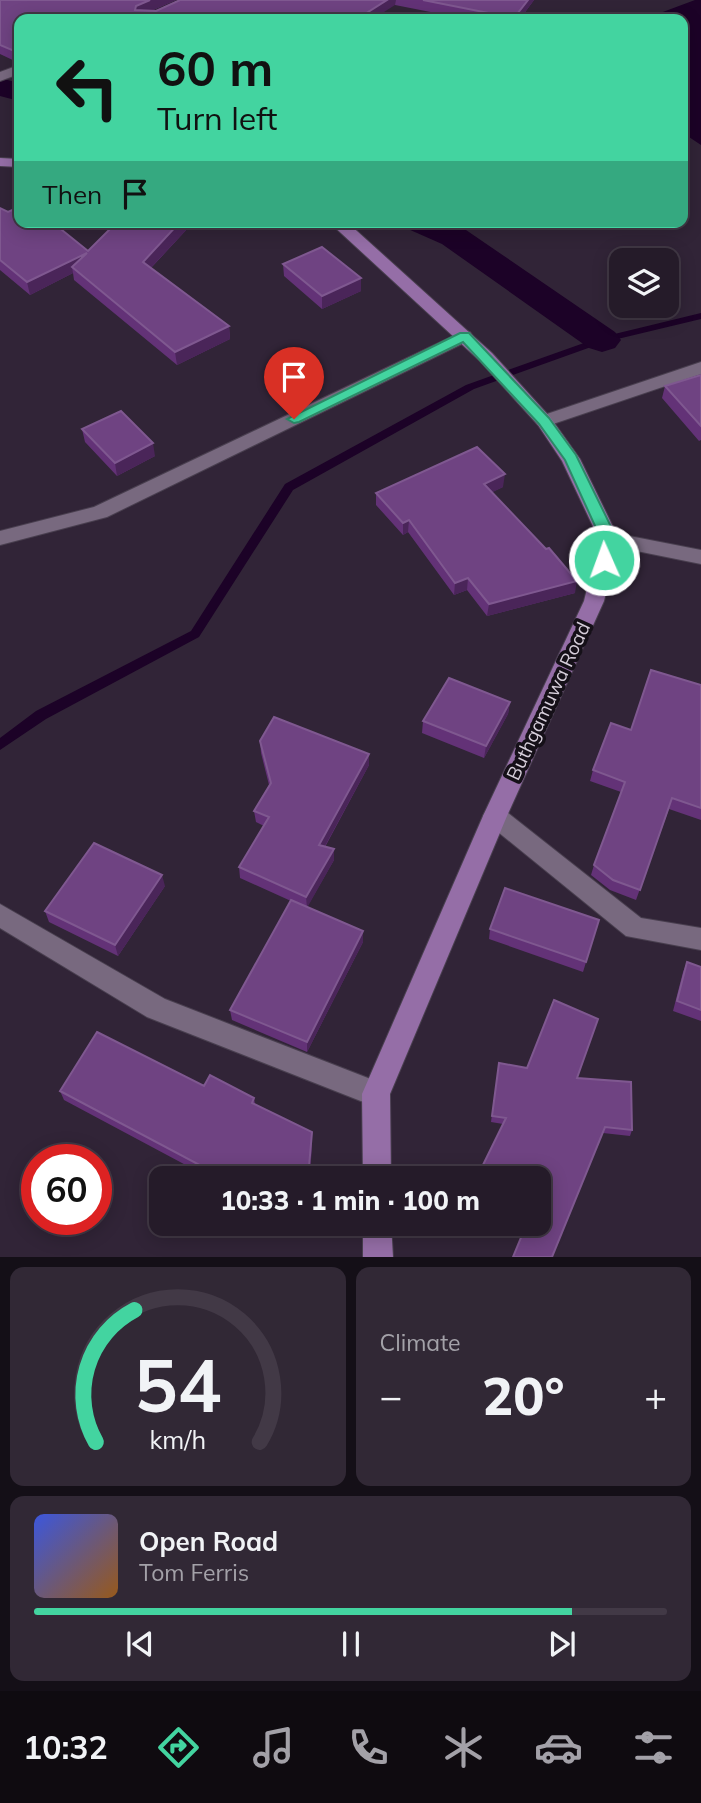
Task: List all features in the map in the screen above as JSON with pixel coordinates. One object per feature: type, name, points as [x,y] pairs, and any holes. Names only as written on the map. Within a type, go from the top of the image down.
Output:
[{"type":"main road","points":[[344,228],[486,357],[544,421],[571,458],[609,539]]},
{"type":"main road","name":"Buthgamuwa Road","points":[[377,1166],[376,1094],[495,816],[594,601],[609,539]]},
{"type":"main road","points":[[377,1236],[378,1257]]},
{"type":"street","points":[[0,538],[100,512],[464,336]]},
{"type":"street","points":[[544,421],[701,368]]},
{"type":"street","points":[[609,539],[701,557]]},
{"type":"street","points":[[495,816],[635,928],[701,939]]},
{"type":"street","points":[[0,915],[156,1008],[376,1094]]},
{"type":"shaded area","points":[[701,0],[701,145],[688,136],[688,14],[657,14]]},
{"type":"building","points":[[0,0],[150,0],[136,6],[135,10],[156,11],[180,0],[387,0],[365,14],[14,14],[14,51],[0,45]]},
{"type":"building","points":[[423,0],[528,0],[517,14],[494,14]]},
{"type":"building","points":[[0,208],[8,212],[14,209],[14,228],[59,228],[88,251],[111,228],[174,228],[143,262],[229,326],[175,352],[72,267],[87,253],[27,282],[0,260]]},
{"type":"building","points":[[322,247],[361,278],[322,296],[283,264]]},
{"type":"building","points":[[701,375],[701,426],[665,386]]},
{"type":"building","points":[[121,411],[153,443],[115,463],[82,429]]},
{"type":"building","points":[[477,447],[505,474],[484,484],[546,549],[549,548],[577,581],[489,604],[468,578],[455,583],[409,520],[403,523],[376,493]]},
{"type":"building","points":[[651,670],[701,685],[701,808],[672,798],[640,890],[613,880],[594,865],[625,782],[593,770],[611,723],[631,730]]},
{"type":"building","points":[[449,678],[510,702],[486,746],[423,721]]},
{"type":"building","points":[[274,717],[369,754],[319,845],[334,849],[306,897],[239,867],[269,817],[254,811],[271,783],[260,741]]},
{"type":"building","points":[[94,843],[162,875],[115,945],[45,911]]},
{"type":"building","points":[[505,888],[599,920],[586,962],[490,929]]},
{"type":"building","points":[[291,900],[363,931],[307,1042],[230,1010]]},
{"type":"building","points":[[687,962],[701,967],[701,1010],[677,1001]]},
{"type":"building","points":[[554,1000],[598,1019],[577,1078],[631,1082],[632,1130],[605,1127],[552,1257],[513,1257],[522,1236],[551,1236],[551,1166],[482,1166],[506,1118],[492,1116],[499,1063],[527,1068]]},
{"type":"building","points":[[97,1032],[204,1086],[210,1075],[254,1098],[252,1103],[312,1132],[309,1166],[201,1166],[60,1091]]},
{"type":"waterway","points":[[0,87],[14,91]]},
{"type":"waterway","points":[[434,228],[454,237],[602,340]]},
{"type":"waterway","points":[[0,745],[41,715],[195,634],[289,487],[470,387],[602,340],[701,316]]},
{"type":"route","points":[[294,419],[464,336],[544,421],[571,458],[609,539],[604,560]]}]
